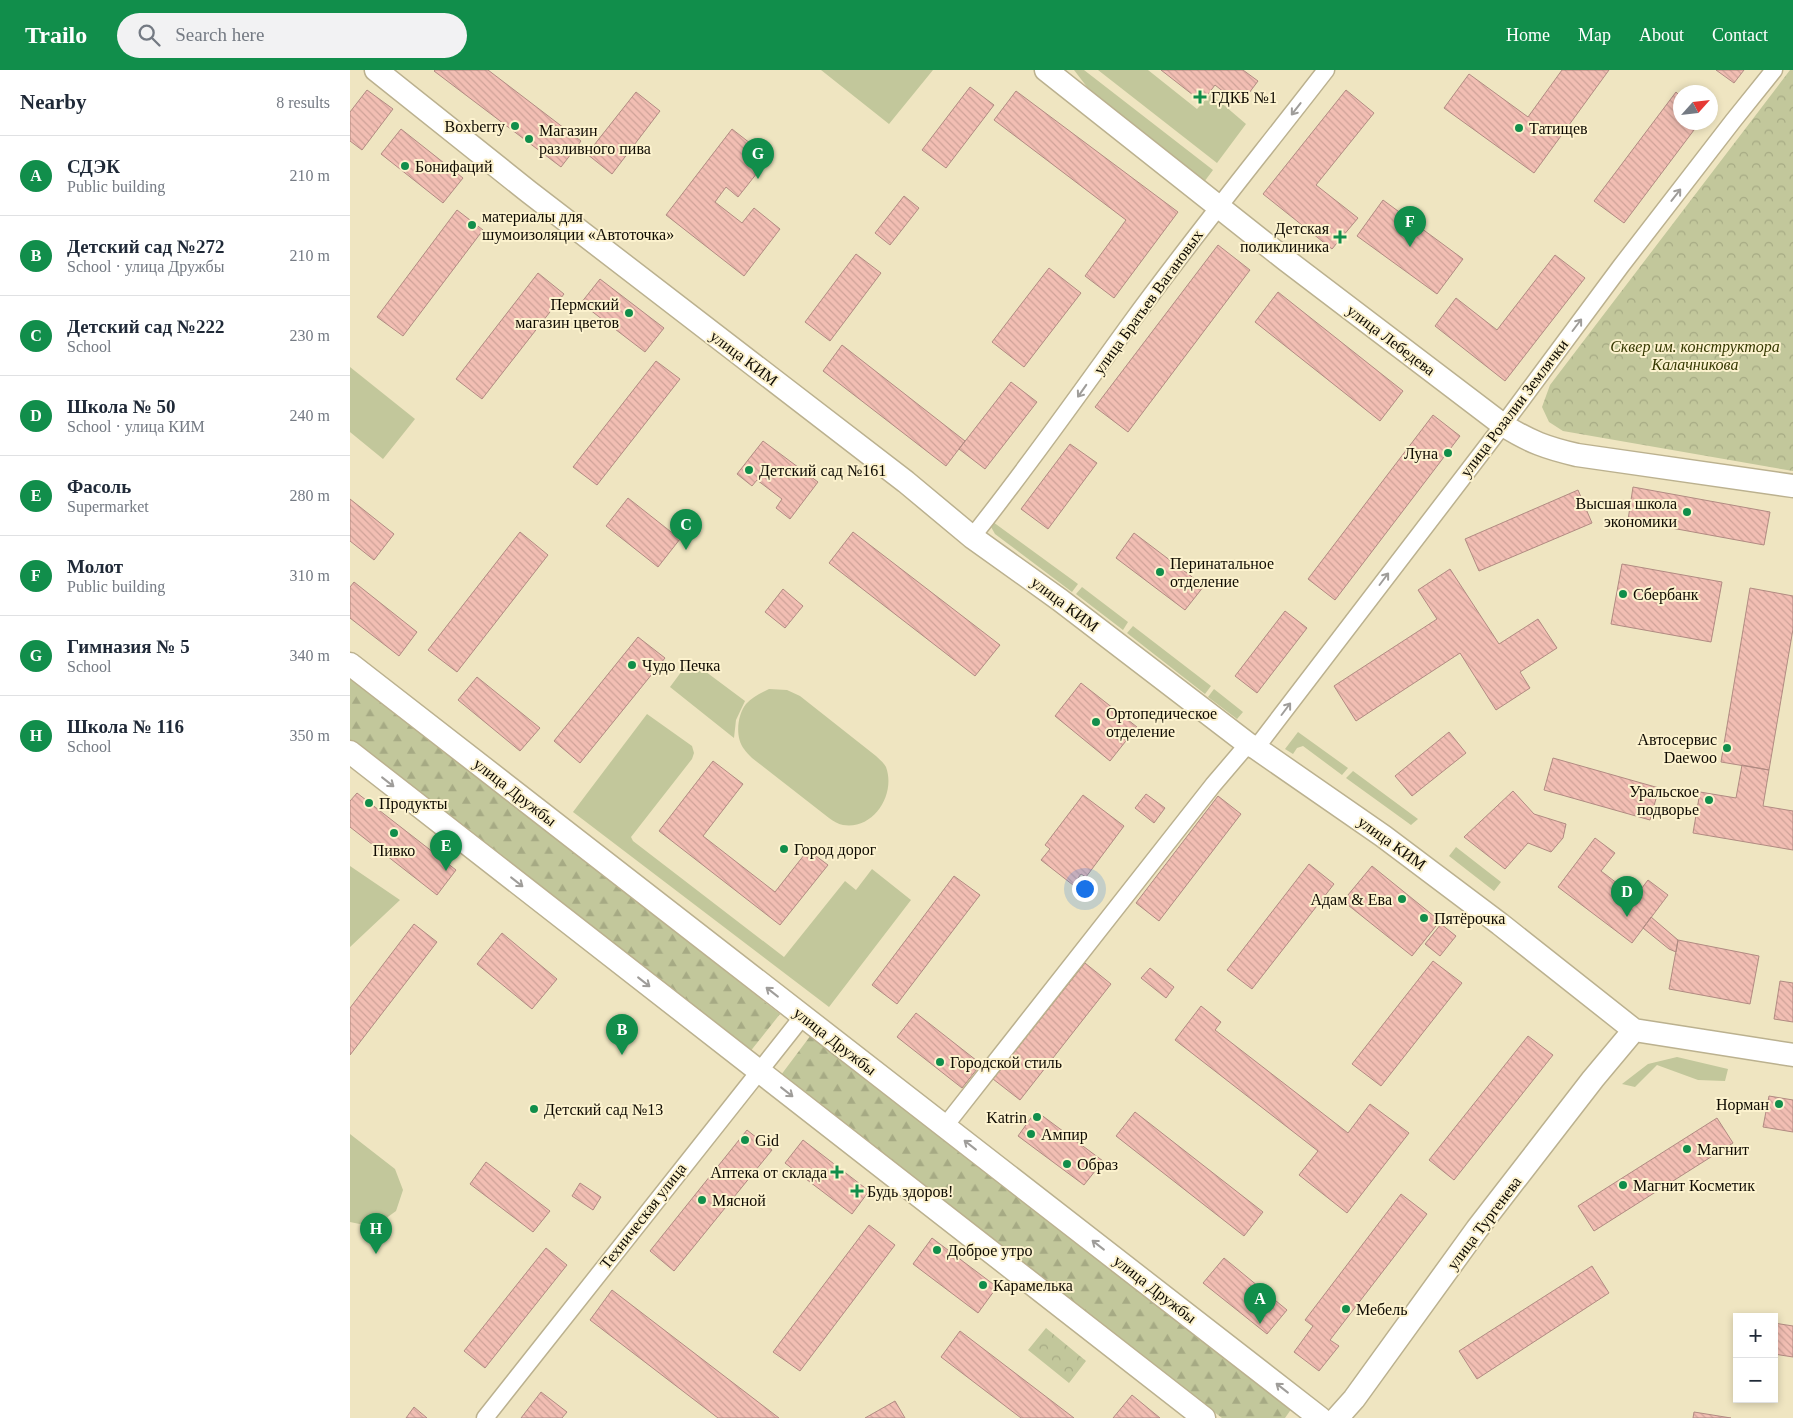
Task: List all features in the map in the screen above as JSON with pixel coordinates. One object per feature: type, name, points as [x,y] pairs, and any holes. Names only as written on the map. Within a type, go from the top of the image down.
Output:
[{"type":"street","name":"улица КИМ","points":[[376,70],[529,192],[906,482],[972,537],[1060,600],[1252,746],[1383,836],[1500,924],[1634,1030],[1753,1050],[1793,1054]]},
{"type":"street","name":"улица Лебедева","points":[[1046,70],[1219,208],[1503,425],[1524,438],[1544,447],[1577,455],[1793,486]]},
{"type":"street","name":"улица Братьев Вагановых","points":[[972,537],[1065,415],[1132,321],[1202,228],[1326,70]]},
{"type":"street","name":"улица Розалии Землячки","points":[[946,1126],[1213,786],[1252,746],[1503,425],[1633,250],[1774,70]]},
{"type":"street","name":"улица Дружбы","points":[[350,664],[946,1126],[1334,1418]]},
{"type":"street","points":[[350,752],[1204,1418]]},
{"type":"street","name":"Техническая улица","points":[[485,1418],[803,1016]]},
{"type":"street","name":"улица Тургенева","points":[[1334,1418],[1354,1399],[1477,1229],[1593,1079],[1634,1030]]},
{"type":"green space","points":[[821,70],[933,70],[889,124]]},
{"type":"green space","points":[[1074,70],[1084,70],[1213,170],[1204,182],[1097,100]]},
{"type":"green space","points":[[1098,70],[1148,70],[1197,109],[1211,94],[1246,124],[1217,163]]},
{"type":"green space","name":"Сквер им. конструктора Калачникова","points":[[1790,70],[1793,70],[1793,471],[1563,431],[1549,422],[1542,407],[1550,385]]},
{"type":"green space","points":[[350,367],[415,419],[383,459],[350,432]]},
{"type":"green space","points":[[993,522],[1078,584],[1072,592],[995,534],[991,527]]},
{"type":"green space","points":[[1082,587],[1128,622],[1123,630],[1076,594]]},
{"type":"green space","points":[[1133,626],[1211,686],[1205,694],[1127,633]]},
{"type":"green space","points":[[690,660],[745,701],[736,720],[734,738],[670,687]]},
{"type":"green space","points":[[350,677],[780,1014],[749,1053],[350,740]]},
{"type":"green space","points":[[769,689],[787,690],[800,696],[884,764],[888,777],[888,788],[885,799],[873,816],[864,822],[854,825],[843,825],[836,822],[752,758],[746,751],[741,744],[738,733],[741,714],[748,702]]},
{"type":"green space","points":[[1214,689],[1243,712],[1237,719],[1208,697]]},
{"type":"green space","points":[[647,714],[692,746],[694,753],[692,759],[631,837],[633,841],[784,957],[845,881],[856,890],[872,869],[911,900],[829,1007],[573,812]]},
{"type":"green space","points":[[1298,732],[1348,768],[1342,775],[1303,746],[1297,748],[1293,754],[1285,749]]},
{"type":"green space","points":[[1353,771],[1418,819],[1411,825],[1346,778]]},
{"type":"green space","points":[[1456,847],[1501,882],[1494,891],[1449,856]]},
{"type":"green space","points":[[350,866],[400,900],[350,947]]},
{"type":"green space","points":[[811,1035],[1292,1408],[1285,1418],[1222,1418],[781,1075]]},
{"type":"green space","points":[[1677,1057],[1728,1069],[1725,1081],[1698,1080],[1657,1065],[1635,1087],[1622,1084],[1648,1064]]},
{"type":"green space","points":[[350,1134],[395,1169],[403,1190],[396,1211],[374,1227],[350,1222]]},
{"type":"green space","points":[[1046,1328],[1086,1361],[1069,1383],[1028,1350]]},
{"type":"building","points":[[435,70],[488,70],[581,141],[561,167]]},
{"type":"building","points":[[1161,70],[1243,70],[1258,81],[1240,105],[1215,85],[1202,102]]},
{"type":"building","name":"Татищев","points":[[1562,70],[1609,70],[1534,173],[1444,108],[1469,74],[1528,117]]},
{"type":"building","points":[[1716,70],[1744,70],[1734,83]]},
{"type":"building","points":[[970,87],[994,105],[946,168],[922,150]]},
{"type":"building","points":[[367,90],[393,109],[362,150],[350,141],[350,112]]},
{"type":"building","points":[[1346,90],[1374,113],[1316,185],[1358,218],[1332,249],[1263,194]]},
{"type":"building","points":[[1016,91],[1178,212],[1114,298],[1085,276],[1126,220],[994,120]]},
{"type":"building","points":[[636,92],[660,111],[612,174],[587,154]]},
{"type":"building","points":[[1673,96],[1673,130],[1694,130],[1624,223],[1594,201]]},
{"type":"building","points":[[401,129],[463,178],[443,203],[381,154]]},
{"type":"building","points":[[732,129],[769,158],[738,197],[726,187],[715,202],[742,223],[754,208],[780,229],[744,276],[666,215]]},
{"type":"building","points":[[904,196],[919,208],[890,245],[875,233]]},
{"type":"building","points":[[1383,200],[1463,259],[1437,294],[1357,236]]},
{"type":"building","points":[[457,210],[483,230],[403,336],[377,317]]},
{"type":"building","points":[[1218,245],[1250,270],[1128,432],[1095,407]]},
{"type":"building","points":[[856,254],[881,273],[830,341],[805,322]]},
{"type":"building","points":[[1555,255],[1585,278],[1505,381],[1435,326],[1456,298],[1497,330]]},
{"type":"building","points":[[1049,268],[1081,293],[1024,367],[992,342]]},
{"type":"building","points":[[538,273],[564,294],[482,399],[456,379]]},
{"type":"building","points":[[600,279],[664,328],[645,352],[581,303]]},
{"type":"building","points":[[1278,292],[1403,391],[1380,421],[1255,322]]},
{"type":"building","points":[[842,345],[965,441],[946,466],[823,371]]},
{"type":"building","points":[[656,361],[680,379],[597,485],[573,467]]},
{"type":"building","points":[[1011,382],[1037,402],[985,469],[959,449]]},
{"type":"building","points":[[1433,415],[1460,436],[1335,600],[1308,579]]},
{"type":"building","points":[[763,441],[818,482],[790,519],[776,508],[782,499],[757,480],[752,486],[737,474]]},
{"type":"building","points":[[1070,444],[1097,463],[1048,529],[1021,509]]},
{"type":"building","points":[[1633,487],[1770,512],[1764,545],[1628,520]]},
{"type":"building","points":[[1578,490],[1592,523],[1479,571],[1465,539]]},
{"type":"building","points":[[628,498],[680,539],[658,567],[606,526]]},
{"type":"building","points":[[350,499],[394,534],[374,560],[350,541]]},
{"type":"building","points":[[520,532],[548,555],[457,672],[428,650]]},
{"type":"building","points":[[853,532],[1000,645],[975,676],[829,563]]},
{"type":"building","name":"Перинатальное отделение","points":[[1134,533],[1204,586],[1185,610],[1116,558]]},
{"type":"building","points":[[1622,564],[1722,582],[1711,642],[1611,624]]},
{"type":"building","points":[[1450,569],[1499,644],[1538,619],[1557,648],[1520,672],[1530,688],[1496,710],[1460,653],[1356,721],[1334,686],[1437,619],[1418,590]]},
{"type":"building","points":[[354,582],[417,632],[399,656],[350,618],[350,587]]},
{"type":"building","points":[[1750,588],[1793,596],[1793,629],[1769,770],[1721,762]]},
{"type":"building","points":[[783,589],[803,606],[785,628],[765,612]]},
{"type":"building","points":[[1285,611],[1307,628],[1257,693],[1235,676]]},
{"type":"building","points":[[638,637],[665,658],[580,763],[554,741]]},
{"type":"building","points":[[477,677],[540,728],[520,751],[458,700]]},
{"type":"building","name":"Ортопедическое отделение","points":[[1081,683],[1137,727],[1110,761],[1055,716]]},
{"type":"building","points":[[1449,732],[1466,753],[1412,796],[1395,776]]},
{"type":"building","points":[[1553,758],[1659,788],[1650,820],[1544,790]]},
{"type":"building","points":[[713,761],[743,784],[703,836],[775,892],[808,850],[828,865],[780,925],[659,831]]},
{"type":"building","points":[[1742,765],[1769,770],[1763,806],[1793,811],[1793,850],[1693,833],[1700,792],[1736,798]]},
{"type":"building","points":[[1513,791],[1534,814],[1566,824],[1563,838],[1551,852],[1528,843],[1505,869],[1464,837]]},
{"type":"building","points":[[357,793],[456,870],[437,895],[350,827],[350,801]]},
{"type":"building","points":[[1146,794],[1165,808],[1154,823],[1135,808]]},
{"type":"building","points":[[1083,795],[1124,826],[1086,877],[1081,874],[1073,885],[1041,860],[1050,849],[1045,845]]},
{"type":"building","points":[[1218,796],[1241,814],[1159,921],[1136,903]]},
{"type":"building","points":[[1595,838],[1615,853],[1601,871],[1635,897],[1648,880],[1668,895],[1632,943],[1558,887]]},
{"type":"building","points":[[1309,864],[1334,884],[1252,989],[1227,970]]},
{"type":"building","points":[[1372,866],[1440,921],[1412,956],[1343,901]]},
{"type":"building","points":[[954,876],[980,895],[897,1004],[872,985]]},
{"type":"building","points":[[1651,917],[1678,940],[1676,952],[1669,949],[1643,928]]},
{"type":"building","points":[[414,924],[437,942],[350,1055],[350,1008]]},
{"type":"building","points":[[1441,924],[1456,936],[1440,956],[1425,944]]},
{"type":"building","points":[[502,933],[557,979],[532,1009],[477,964]]},
{"type":"building","points":[[1678,940],[1759,956],[1750,1004],[1669,989]]},
{"type":"building","points":[[1433,961],[1462,983],[1381,1086],[1352,1064]]},
{"type":"building","points":[[1085,963],[1111,984],[1020,1100],[993,1079]]},
{"type":"building","points":[[1150,968],[1174,987],[1166,998],[1141,978]]},
{"type":"building","points":[[1780,981],[1793,983],[1793,1022],[1774,1019]]},
{"type":"building","points":[[1201,1006],[1221,1022],[1215,1030],[1348,1133],[1370,1104],[1409,1133],[1347,1213],[1299,1175],[1318,1151],[1175,1040]]},
{"type":"building","points":[[916,1013],[981,1064],[962,1088],[897,1037]]},
{"type":"building","points":[[1528,1036],[1553,1055],[1454,1180],[1429,1160]]},
{"type":"building","points":[[1769,1096],[1793,1100],[1793,1132],[1763,1127]]},
{"type":"building","points":[[1036,1111],[1103,1161],[1084,1185],[1018,1136]]},
{"type":"building","points":[[1135,1112],[1263,1212],[1244,1236],[1116,1136]]},
{"type":"building","points":[[1717,1118],[1733,1143],[1594,1231],[1578,1206]]},
{"type":"building","points":[[747,1130],[772,1150],[674,1271],[650,1251]]},
{"type":"building","points":[[803,1140],[869,1191],[852,1214],[785,1163]]},
{"type":"building","points":[[486,1162],[550,1211],[533,1232],[470,1184]]},
{"type":"building","points":[[580,1183],[601,1197],[593,1210],[572,1196]]},
{"type":"building","points":[[1401,1194],[1427,1214],[1330,1340],[1339,1346],[1319,1371],[1294,1352],[1313,1326],[1305,1320]]},
{"type":"building","points":[[869,1225],[895,1245],[800,1371],[773,1352]]},
{"type":"building","points":[[932,1238],[997,1287],[978,1313],[913,1264]]},
{"type":"building","points":[[546,1248],[567,1265],[485,1368],[464,1351]]},
{"type":"building","points":[[1224,1258],[1287,1310],[1267,1334],[1203,1283]]},
{"type":"building","points":[[1592,1266],[1609,1293],[1477,1379],[1459,1351]]},
{"type":"building","points":[[612,1290],[779,1418],[718,1418],[590,1320]]},
{"type":"building","points":[[1778,1324],[1793,1326],[1793,1357],[1778,1355]]},
{"type":"building","points":[[960,1331],[1074,1418],[1021,1418],[941,1357]]},
{"type":"building","points":[[541,1392],[567,1412],[562,1418],[521,1418]]},
{"type":"building","points":[[1132,1395],[1160,1418],[1113,1418]]},
{"type":"building","points":[[895,1401],[905,1418],[865,1418]]},
{"type":"building","points":[[414,1407],[427,1418],[406,1418]]},
{"type":"building","points":[[1694,1412],[1731,1418],[1693,1418]]},
{"type":"place","name":"ГДКБ №1","points":[[1200,97]]},
{"type":"place","name":"Boxberry","points":[[515,126]]},
{"type":"place","name":"Татищев","points":[[1519,128]]},
{"type":"place","name":"Магазин разливного пива","points":[[529,139]]},
{"type":"place","name":"Бонифаций","points":[[405,166]]},
{"type":"place","name":"Гимназия № 5","points":[[758,179]]},
{"type":"place","name":"материалы для шумоизоляции «Автоточка»","points":[[472,225]]},
{"type":"place","name":"Детская поликлиника","points":[[1340,237]]},
{"type":"place","name":"Молот","points":[[1410,247]]},
{"type":"place","name":"Пермский магазин цветов","points":[[629,313]]},
{"type":"place","name":"Луна","points":[[1448,453]]},
{"type":"place","name":"Детский сад №161","points":[[749,470]]},
{"type":"place","name":"Высшая школа экономики","points":[[1687,512]]},
{"type":"place","name":"Детский сад №222","points":[[686,550]]},
{"type":"place","name":"Перинатальное отделение","points":[[1160,572]]},
{"type":"place","name":"Сбербанк","points":[[1623,594]]},
{"type":"place","name":"Чудо Печка","points":[[632,665]]},
{"type":"place","name":"Ортопедическое отделение","points":[[1096,722]]},
{"type":"place","name":"Автосервис Daewoo","points":[[1727,748]]},
{"type":"place","name":"Уральское подворье","points":[[1709,800]]},
{"type":"place","name":"Продукты","points":[[369,803]]},
{"type":"place","name":"Пивко","points":[[394,833]]},
{"type":"place","name":"Город дорог","points":[[784,849]]},
{"type":"place","name":"Фасоль","points":[[446,871]]},
{"type":"place","name":"Адам & Ева","points":[[1402,899]]},
{"type":"place","name":"Школа № 50","points":[[1627,917]]},
{"type":"place","name":"Пятёрочка","points":[[1424,918]]},
{"type":"place","name":"Детский сад №272","points":[[622,1055]]},
{"type":"place","name":"Городской стиль","points":[[940,1062]]},
{"type":"place","name":"Норман","points":[[1779,1104]]},
{"type":"place","name":"Детский сад №13","points":[[534,1109]]},
{"type":"place","name":"Katrin","points":[[1037,1117]]},
{"type":"place","name":"Ампир","points":[[1031,1134]]},
{"type":"place","name":"Gid","points":[[745,1140]]},
{"type":"place","name":"Магнит","points":[[1687,1149]]},
{"type":"place","name":"Образ","points":[[1067,1164]]},
{"type":"place","name":"Аптека от склада","points":[[837,1172]]},
{"type":"place","name":"Магнит Косметик","points":[[1623,1185]]},
{"type":"place","name":"Будь здоров!","points":[[857,1191]]},
{"type":"place","name":"Мясной","points":[[702,1200]]},
{"type":"place","name":"Доброе утро","points":[[937,1250]]},
{"type":"place","name":"Школа № 116","points":[[376,1254]]},
{"type":"place","name":"Карамелька","points":[[983,1285]]},
{"type":"place","name":"Мебель","points":[[1346,1309]]},
{"type":"place","name":"СДЭК","points":[[1260,1324]]}]
